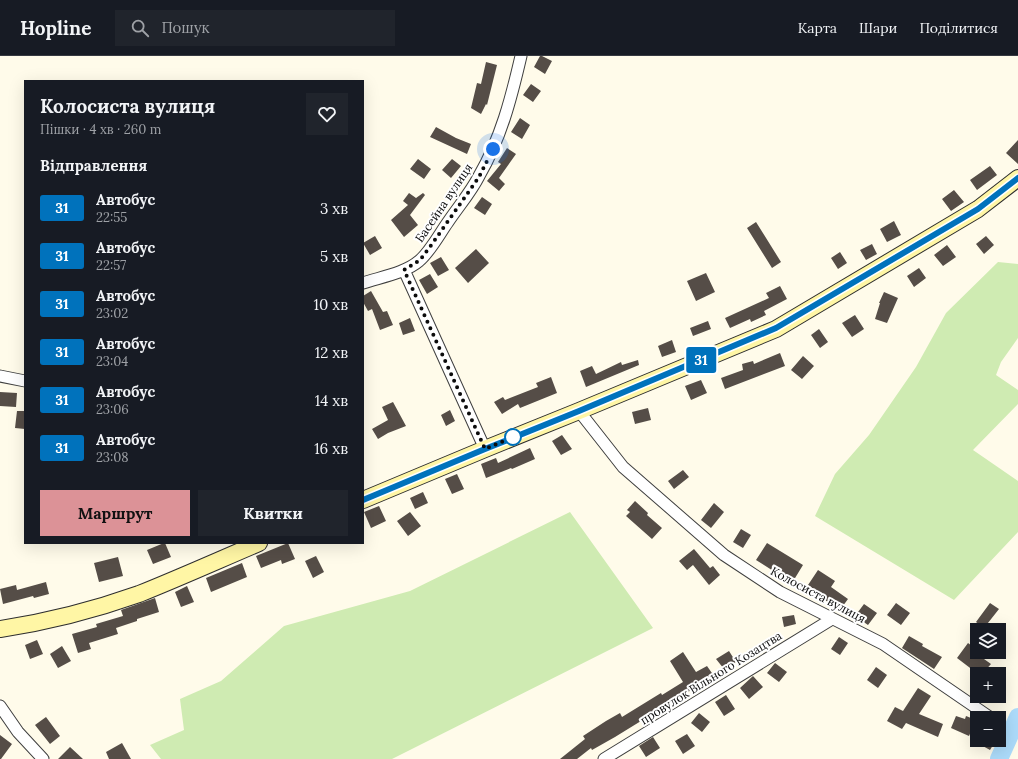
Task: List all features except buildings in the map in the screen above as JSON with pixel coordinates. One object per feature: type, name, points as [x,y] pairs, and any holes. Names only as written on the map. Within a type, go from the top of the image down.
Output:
[{"type":"main road","points":[[364,500],[776,328],[978,209],[1018,178]]},
{"type":"main road","points":[[0,629],[36,624],[138,594],[257,544]]},
{"type":"street","name":"Басейна вулиця","points":[[364,283],[404,270],[420,260],[479,177],[499,135],[513,90],[521,56]]},
{"type":"street","points":[[404,270],[485,449]]},
{"type":"street","points":[[0,376],[24,381]]},
{"type":"street","name":"Колосиста вулиця","points":[[579,411],[623,468],[724,555],[780,592],[883,644],[981,711]]},
{"type":"street","name":"провулок Вільного Козацтва","points":[[604,759],[832,619]]},
{"type":"street","points":[[0,706],[18,732],[43,759]]},
{"type":"green space","points":[[998,262],[1018,264],[1018,338],[1001,362],[996,375],[1018,390],[1018,404],[973,450],[1018,481],[1018,532],[954,600],[815,516],[835,474],[869,435],[916,367],[946,313]]},
{"type":"green space","points":[[570,512],[653,628],[392,759],[161,759],[150,745],[184,730],[180,699],[221,681],[284,626],[410,591]]},
{"type":"waterway","points":[[999,759],[1018,717]]},
{"type":"bus line","name":"31","points":[[364,500],[776,328],[978,209],[1018,178]]},
{"type":"route","points":[[493,149],[479,177],[432,244],[420,260],[404,270],[485,449],[513,437]]}]
